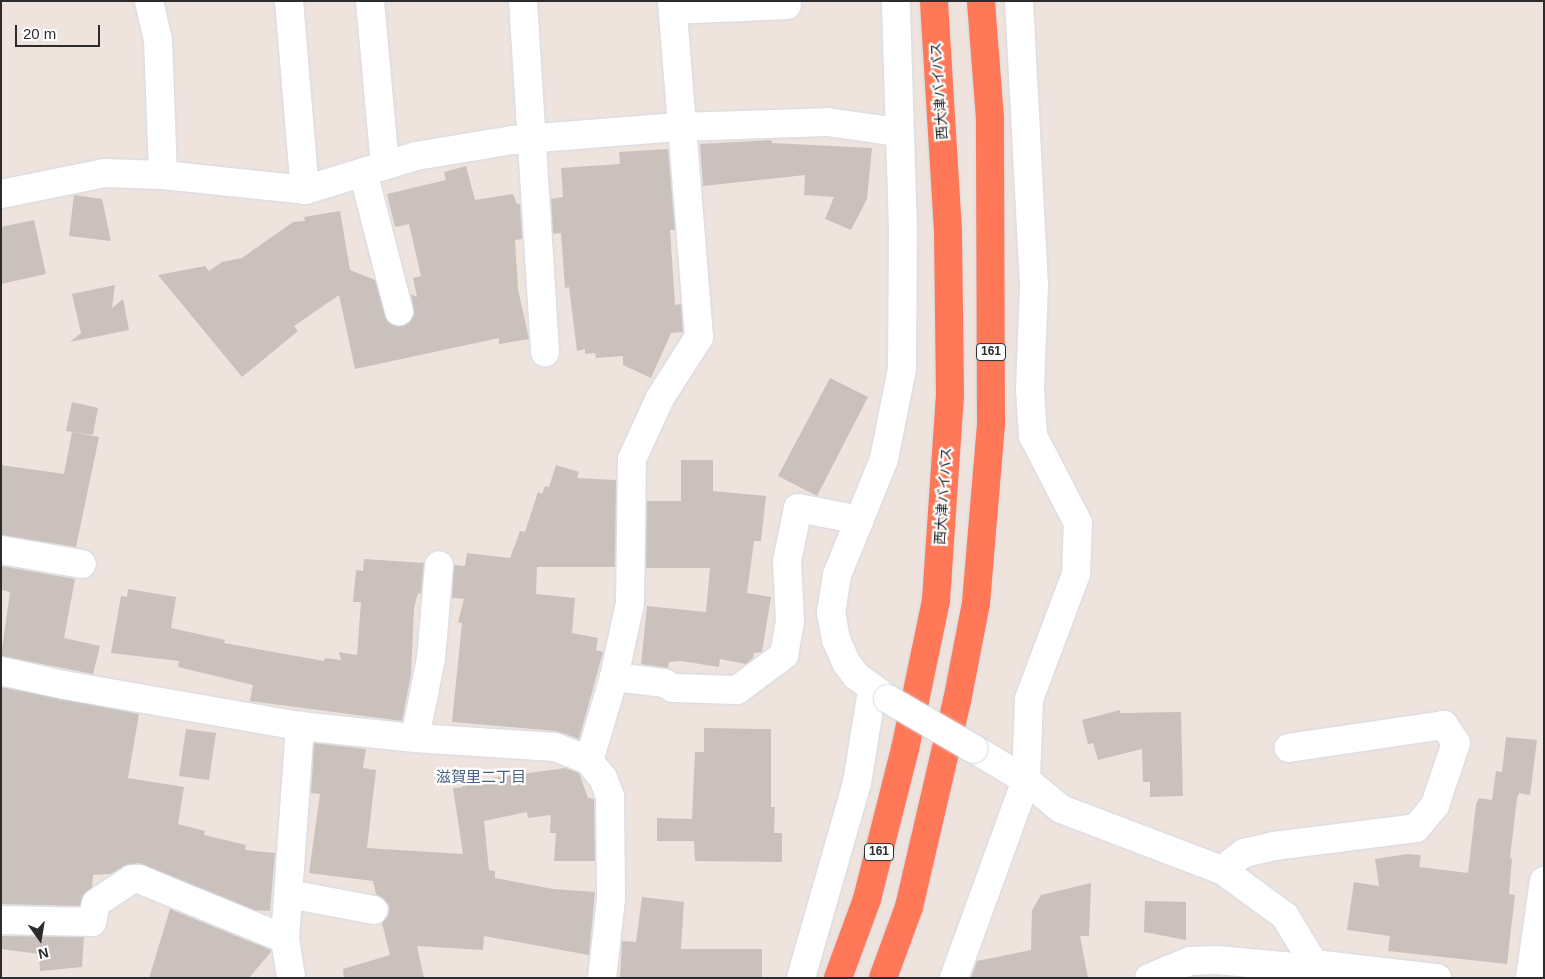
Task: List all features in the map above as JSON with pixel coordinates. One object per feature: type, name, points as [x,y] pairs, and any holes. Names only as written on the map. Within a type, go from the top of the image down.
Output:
[{"type":"highway","name":"西大津バイパス","points":[[838,978],[867,899],[905,749],[936,600],[950,396],[948,231],[934,1]]},
{"type":"highway","name":"161","points":[[883,978],[909,907],[957,701],[976,603],[991,425],[990,119],[981,1]]},
{"type":"street","points":[[149,1],[158,39],[163,175]]},
{"type":"street","points":[[289,1],[304,190]]},
{"type":"street","points":[[370,1],[374,168],[399,311]]},
{"type":"street","points":[[523,1],[530,139],[545,352]]},
{"type":"street","points":[[896,1],[902,230],[902,369],[884,459],[837,575],[831,613],[836,640],[846,662],[880,694],[1026,780],[1061,809],[1222,870],[1285,916],[1313,971]]},
{"type":"street","points":[[954,978],[1026,780],[1029,699],[1076,574],[1078,523],[1033,436],[1030,389],[1034,286],[1019,1]]},
{"type":"street","points":[[590,761],[614,677],[630,603],[632,459],[660,398],[699,337],[680,127],[672,6],[787,5]]},
{"type":"street","points":[[1,194],[105,173],[163,175],[304,190],[416,156],[530,139],[680,127],[827,122],[899,132]]},
{"type":"street","points":[[614,677],[664,682],[673,688],[737,690],[784,655],[790,622],[787,561],[798,508],[860,520]]},
{"type":"street","points":[[1,550],[82,564]]},
{"type":"street","points":[[415,738],[431,659],[439,565]]},
{"type":"street","points":[[1,671],[64,685],[300,726],[415,738],[555,747],[590,761],[603,778],[610,796],[611,898],[602,978]]},
{"type":"street","points":[[807,976],[880,694]]},
{"type":"street","points":[[290,978],[285,939],[300,726]]},
{"type":"street","points":[[1222,870],[1244,854],[1274,846],[1416,828],[1435,805],[1456,743],[1444,726],[1289,748]]},
{"type":"street","points":[[1,920],[92,922],[96,903],[132,879],[139,879],[285,939]]},
{"type":"street","points":[[1530,978],[1544,882]]},
{"type":"street","points":[[289,894],[374,910]]},
{"type":"street","points":[[1149,978],[1190,961],[1217,960],[1294,967],[1313,971],[1437,978]]},
{"type":"street","points":[[1540,978],[1544,974]]},
{"type":"building","points":[[771,140],[772,143],[872,148],[867,199],[851,230],[825,219],[834,197],[804,195],[805,175],[703,186],[700,144]]},
{"type":"building","points":[[668,149],[675,230],[670,230],[675,305],[681,304],[683,332],[671,333],[651,378],[623,365],[623,356],[596,358],[595,353],[585,354],[585,349],[577,351],[569,287],[565,288],[561,233],[553,234],[551,199],[563,197],[561,168],[620,164],[619,152]]},
{"type":"building","points":[[466,166],[475,200],[513,194],[517,204],[520,204],[522,239],[515,240],[518,289],[529,339],[499,344],[499,338],[355,369],[339,295],[294,326],[298,331],[242,377],[158,275],[205,266],[209,271],[222,262],[242,258],[293,222],[305,221],[304,217],[340,211],[350,270],[375,280],[388,322],[403,326],[414,315],[411,294],[417,297],[413,278],[421,276],[409,224],[395,227],[387,194],[446,180],[444,172]]},
{"type":"building","points":[[74,195],[102,199],[111,241],[69,236]]},
{"type":"building","points":[[34,220],[46,274],[1,284],[1,227]]},
{"type":"building","points":[[115,285],[112,308],[123,299],[129,330],[70,342],[81,333],[72,294]]},
{"type":"building","points":[[830,378],[868,397],[817,496],[778,476]]},
{"type":"building","points":[[72,402],[98,408],[93,435],[66,431]]},
{"type":"building","points":[[72,432],[99,437],[76,547],[1,535],[1,465],[64,474]]},
{"type":"building","points":[[681,460],[713,460],[713,491],[766,496],[761,541],[754,541],[747,593],[771,597],[762,652],[754,653],[753,658],[746,664],[720,659],[719,667],[681,661],[669,662],[668,668],[641,664],[647,606],[706,612],[710,568],[646,568],[647,501],[681,501]]},
{"type":"building","points":[[556,465],[579,472],[577,478],[616,480],[615,567],[537,567],[536,594],[575,598],[572,633],[598,638],[596,650],[603,652],[579,739],[556,731],[452,722],[462,623],[458,622],[464,599],[452,598],[454,565],[465,566],[467,553],[510,558],[520,531],[525,532],[538,492],[542,494],[545,486],[549,487]]},
{"type":"building","points":[[364,559],[424,563],[421,594],[418,593],[414,608],[411,675],[402,721],[250,701],[253,685],[178,667],[179,661],[111,653],[121,596],[127,597],[128,589],[176,597],[171,628],[225,640],[224,643],[324,661],[325,658],[341,660],[339,652],[357,655],[361,602],[353,602],[356,570],[363,571]]},
{"type":"building","points":[[1,566],[75,579],[64,638],[100,646],[93,674],[1,656],[10,592],[1,590]]},
{"type":"building","points":[[1,687],[139,714],[128,778],[184,787],[178,824],[205,831],[204,835],[246,845],[245,850],[275,853],[270,911],[254,910],[139,863],[124,866],[111,874],[93,875],[92,887],[79,906],[1,904]]},
{"type":"building","points":[[1120,710],[1120,713],[1181,712],[1183,796],[1150,797],[1150,782],[1143,782],[1142,749],[1098,760],[1093,743],[1088,744],[1082,720]]},
{"type":"building","points":[[704,728],[771,729],[771,807],[775,807],[774,833],[782,833],[782,862],[695,861],[694,841],[657,841],[657,818],[692,819],[695,752],[704,752]]},
{"type":"building","points":[[186,729],[216,733],[209,780],[179,776]]},
{"type":"building","points":[[1506,737],[1537,740],[1530,795],[1519,793],[1517,798],[1510,858],[1512,859],[1509,894],[1515,895],[1507,964],[1388,951],[1390,936],[1347,930],[1354,882],[1379,886],[1375,859],[1407,854],[1421,855],[1419,867],[1468,873],[1476,804],[1479,798],[1492,800],[1496,771],[1502,772]]},
{"type":"building","points":[[314,743],[366,749],[363,768],[376,770],[367,848],[463,854],[453,788],[463,787],[462,782],[566,768],[579,773],[588,798],[594,799],[595,861],[554,861],[556,833],[550,833],[551,815],[528,818],[527,812],[484,821],[489,870],[495,871],[495,878],[553,889],[595,892],[589,955],[484,936],[483,950],[417,946],[424,978],[344,978],[343,969],[390,955],[382,923],[389,913],[389,905],[376,894],[373,881],[309,873],[320,794],[311,793]]},
{"type":"building","points":[[1091,883],[1089,936],[1080,936],[1088,978],[971,978],[977,961],[1031,950],[1032,910],[1041,895]]},
{"type":"building","points":[[642,897],[684,902],[681,949],[762,949],[762,978],[620,978],[622,941],[636,942]]},
{"type":"building","points":[[1145,901],[1186,902],[1186,940],[1144,932]]},
{"type":"building","points":[[170,909],[271,950],[271,952],[249,978],[149,978]]},
{"type":"building","points":[[1,936],[84,937],[82,967],[40,971],[39,954],[1,949]]},
{"type":"district","name":"滋賀里二丁目","points":[[481,777]]}]
